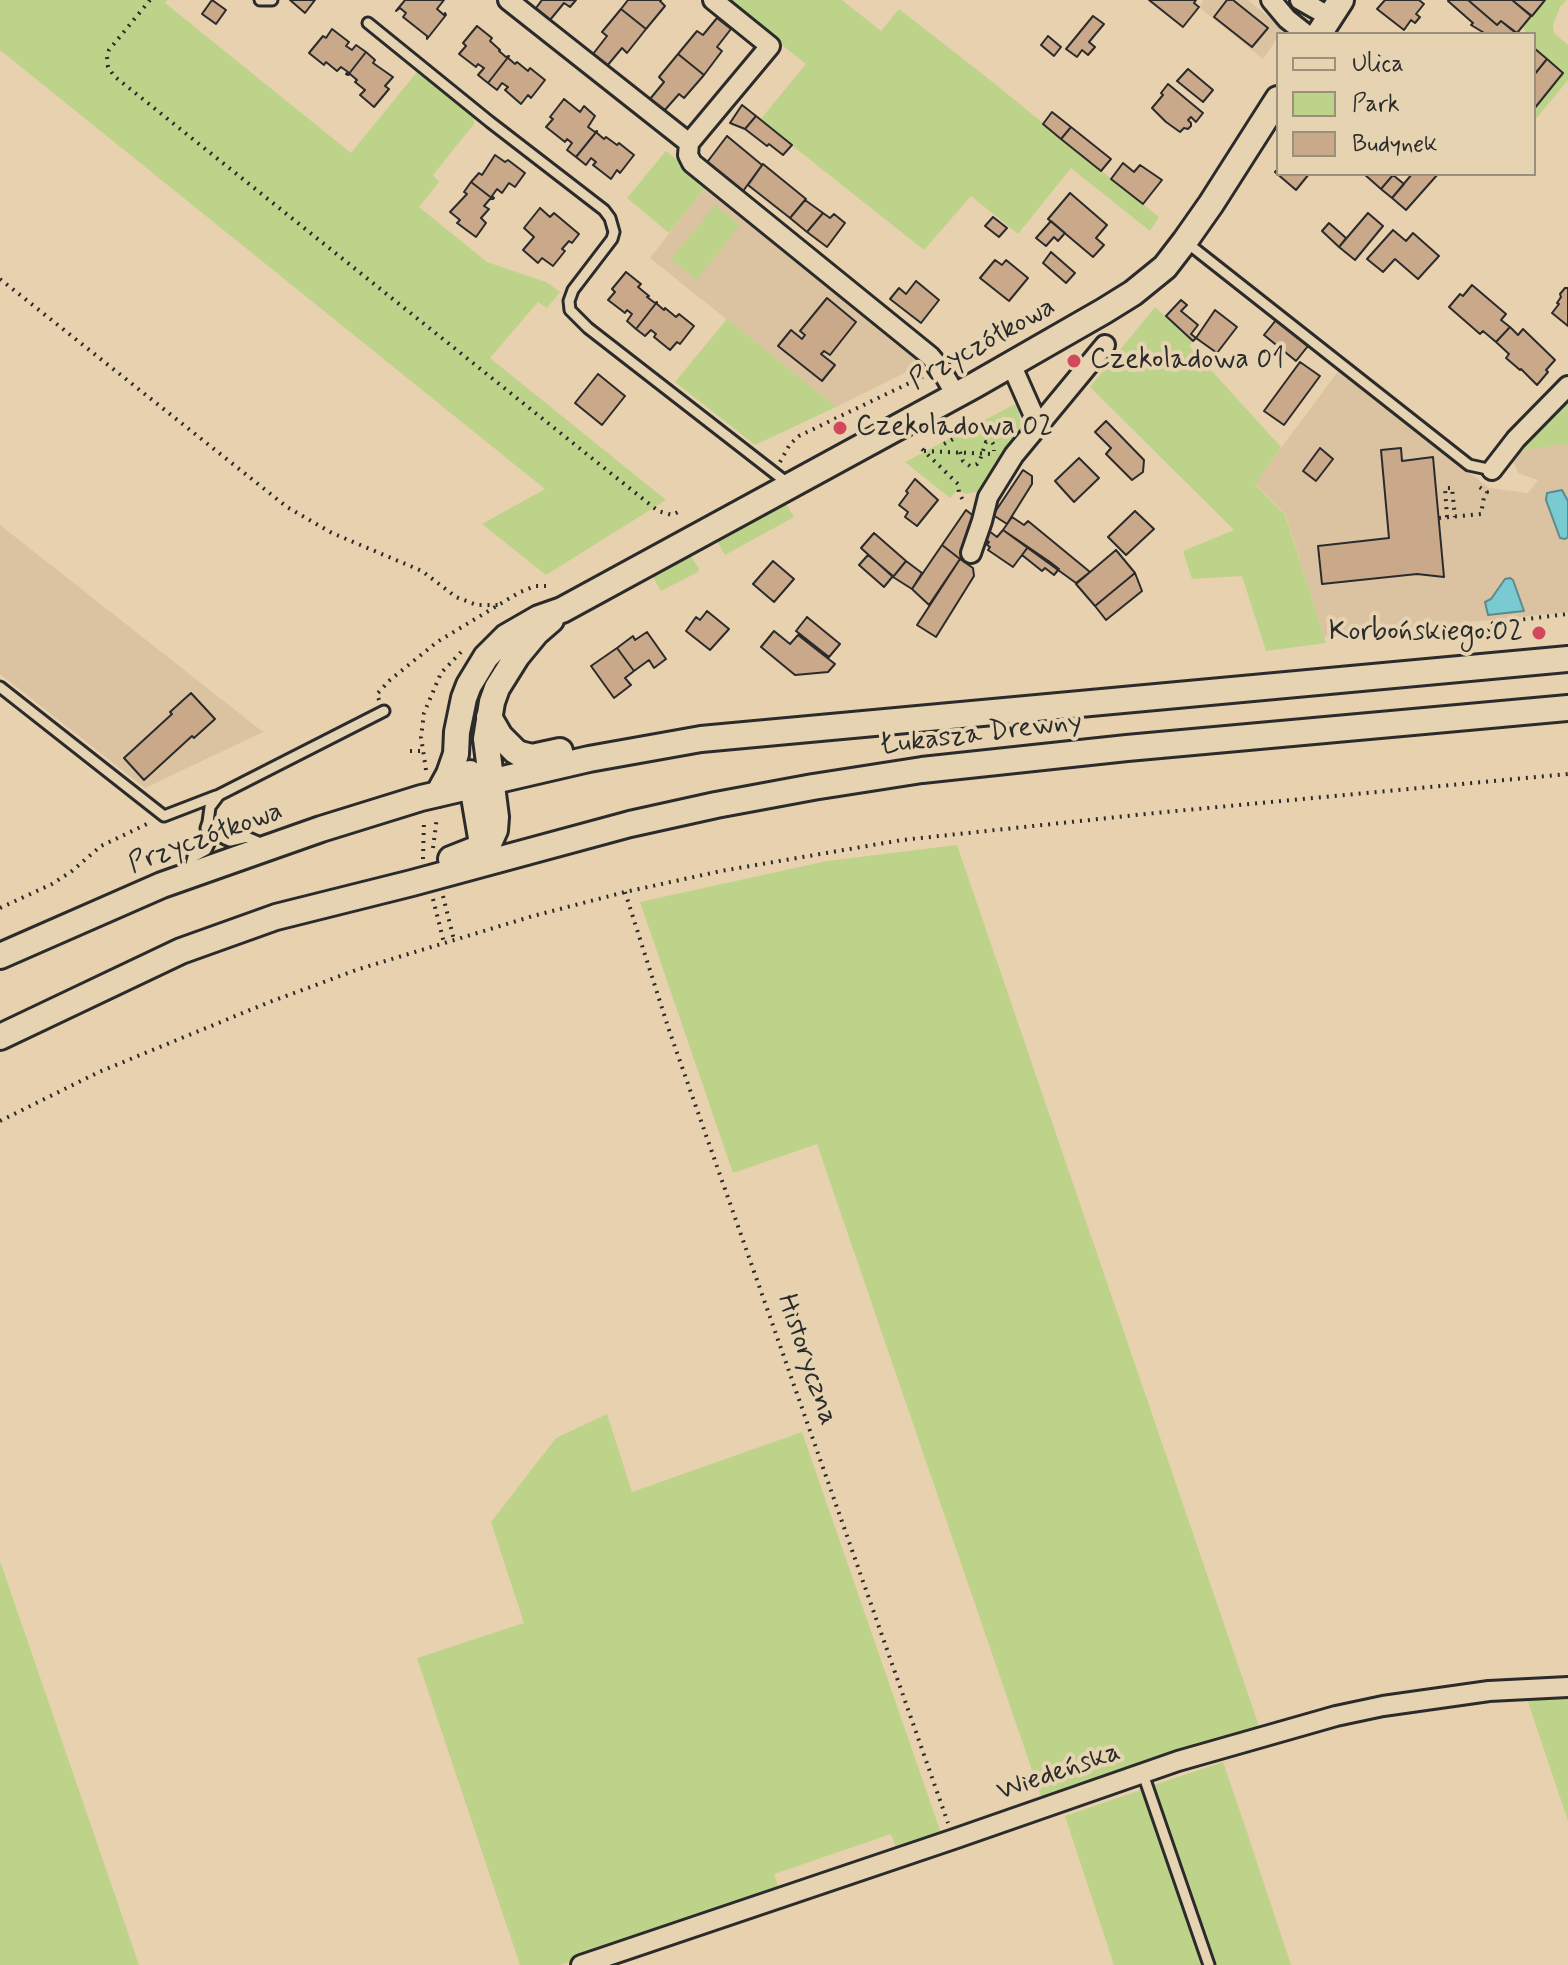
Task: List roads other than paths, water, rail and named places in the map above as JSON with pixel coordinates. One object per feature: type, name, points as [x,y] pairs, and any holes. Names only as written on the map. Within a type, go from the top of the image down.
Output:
[{"type":"main road","name":"Przyczółkowa","points":[[482,784],[489,717],[497,688],[536,633],[562,610],[782,479],[956,395],[1133,293],[1165,267],[1185,241],[1276,102]]},
{"type":"main road","name":"Przyczółkowa","points":[[0,956],[91,914],[188,875],[268,846],[434,794],[449,774],[456,754],[464,698],[486,657],[518,628],[562,610]]},
{"type":"main road","name":"Łukasza Drewny","points":[[434,794],[589,759],[701,739],[1568,659]]},
{"type":"main road","name":"Łukasza Drewny","points":[[181,951],[276,917],[412,883],[490,853],[813,787],[922,770],[1127,748],[1568,708]]},
{"type":"main road","points":[[489,717],[500,736],[520,754],[532,757],[567,749],[589,759]]},
{"type":"main road","points":[[0,1037],[181,951],[196,931],[258,910],[454,858],[490,853],[496,817],[459,726]]},
{"type":"street","points":[[508,0],[689,143]]},
{"type":"street","points":[[713,0],[770,46],[689,143],[688,155],[692,163],[930,356],[956,395]]},
{"type":"street","points":[[1271,0],[1303,32]]},
{"type":"street","points":[[1300,0],[1330,17]]},
{"type":"street","points":[[971,553],[988,497],[1014,455],[1105,345]]},
{"type":"street","points":[[1011,364],[1038,425]]},
{"type":"street","points":[[1492,470],[1537,411],[1568,386]]},
{"type":"street","name":"Wiedeńska","points":[[581,1965],[1178,1761],[1322,1720],[1383,1706],[1489,1691],[1568,1687]]},
{"type":"lane","points":[[260,0],[272,0]]},
{"type":"lane","points":[[368,23],[604,210],[614,232],[612,239],[573,290],[570,310],[588,328],[782,479]]},
{"type":"lane","points":[[1185,241],[1469,465],[1492,470]]},
{"type":"lane","points":[[0,687],[164,816],[219,795],[384,711]]},
{"type":"lane","points":[[188,875],[193,857],[206,850],[209,844],[206,828],[210,807],[219,795]]},
{"type":"lane","points":[[208,822],[225,839],[230,841],[247,837],[268,846]]},
{"type":"lane","points":[[1143,1774],[1209,1965]]},
{"type":"water","points":[[1562,490],[1568,501],[1568,537],[1565,539],[1560,538],[1546,500],[1547,493]]},
{"type":"water","points":[[1510,578],[1524,611],[1488,615],[1485,602],[1491,599],[1505,579]]},
{"type":"place","name":"Czekoladowa 01","points":[[1074,361]]},
{"type":"place","name":"Czekoladowa 02","points":[[840,428]]},
{"type":"place","name":"Korbońskiego 02","points":[[1539,633]]}]
